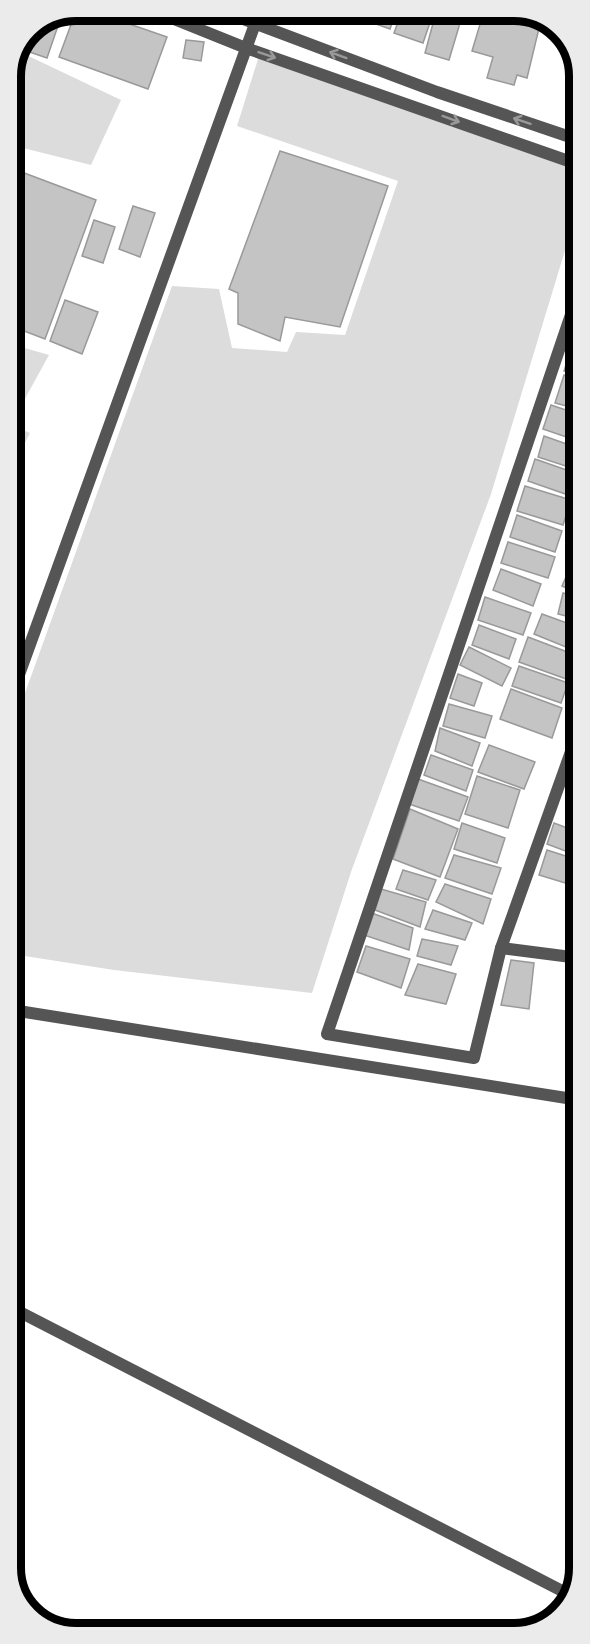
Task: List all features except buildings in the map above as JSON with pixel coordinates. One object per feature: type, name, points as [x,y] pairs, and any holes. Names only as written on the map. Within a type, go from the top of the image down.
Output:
[{"type":"street","points":[[181,21],[246,48],[569,161]]},
{"type":"street","points":[[248,21],[437,92],[569,137]]},
{"type":"street","points":[[21,669],[255,24]]},
{"type":"street","points":[[428,111],[437,92]]},
{"type":"street","points":[[569,321],[327,1034],[474,1058],[501,948],[569,757]]},
{"type":"street","points":[[501,948],[569,957]]},
{"type":"street","points":[[21,1011],[569,1098]]},
{"type":"street","points":[[21,1313],[563,1593]]},
{"type":"shaded area","points":[[26,55],[121,100],[91,165],[21,148],[21,72]]},
{"type":"shaded area","points":[[259,56],[569,167],[569,237],[491,494],[351,872],[312,993],[114,970],[21,955],[21,704],[172,286],[219,289],[232,348],[287,352],[296,332],[345,335],[398,181],[237,126]]},
{"type":"shaded area","points":[[21,347],[49,355],[21,406]]},
{"type":"shaded area","points":[[21,429],[30,433],[21,450]]}]
